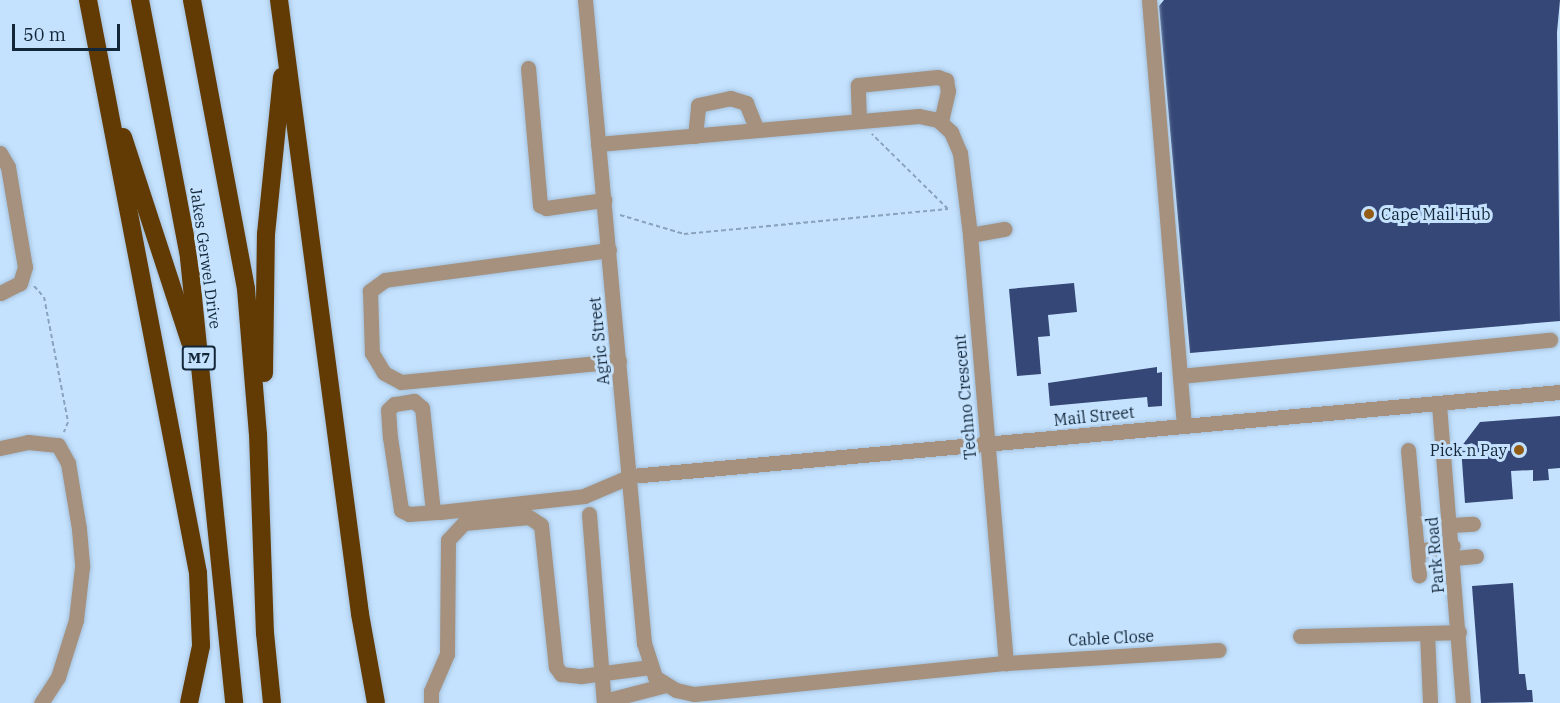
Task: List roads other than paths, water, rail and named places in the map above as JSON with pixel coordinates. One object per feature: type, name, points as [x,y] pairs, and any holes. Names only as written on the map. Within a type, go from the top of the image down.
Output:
[{"type":"highway","points":[[88,0],[198,573],[202,638],[189,703]]},
{"type":"highway","name":"Jakes Gerwel Drive","points":[[140,0],[189,258],[234,703]]},
{"type":"highway","name":"Jakes Gerwel Drive","points":[[192,0],[239,238],[258,434],[265,633],[272,703]]},
{"type":"highway","points":[[279,0],[301,147],[357,591],[376,703]]},
{"type":"highway","points":[[258,434],[264,392],[266,234],[285,51]]},
{"type":"highway","points":[[100,64],[200,374]]},
{"type":"street","name":"Agric Street","points":[[585,0],[631,476],[644,643],[657,676]]},
{"type":"street","points":[[1149,0],[1184,425]]},
{"type":"street","points":[[528,68],[540,205],[546,208],[604,206]]},
{"type":"street","points":[[598,144],[919,116],[940,122],[948,99],[947,82],[938,77],[858,85],[859,121]]},
{"type":"street","points":[[695,136],[698,105],[730,98],[746,102],[757,130]]},
{"type":"street","name":"Techno Crescent","points":[[940,122],[956,139],[960,153],[970,234],[1006,663]]},
{"type":"street","points":[[0,153],[8,167],[24,275],[14,289],[0,293]]},
{"type":"street","points":[[970,234],[1004,229]]},
{"type":"street","points":[[609,250],[385,280],[370,291],[372,353],[384,373],[401,382],[620,361]]},
{"type":"street","points":[[1180,376],[1550,340]]},
{"type":"street","name":"Mail Street","points":[[434,512],[422,408],[414,401],[394,404],[388,410],[401,510],[409,514],[434,512],[584,496],[631,476],[1184,425],[1439,405],[1560,392]]},
{"type":"street","name":"Park Road","points":[[1439,405],[1451,525],[1463,703]]},
{"type":"street","points":[[0,448],[40,442],[58,445],[68,463],[80,529],[81,589],[69,646],[58,677],[41,703]]},
{"type":"street","points":[[1408,450],[1419,576]]},
{"type":"street","points":[[589,514],[604,672],[604,702],[657,676]]},
{"type":"street","points":[[431,703],[431,691],[447,654],[448,540],[464,523],[529,517],[541,525],[556,667],[568,677],[604,672],[657,676],[694,694],[1006,663]]},
{"type":"street","points":[[1451,525],[1473,524]]},
{"type":"street","points":[[1417,551],[1453,552],[1476,556]]},
{"type":"street","points":[[1299,636],[1459,632]]},
{"type":"street","points":[[1427,633],[1430,703]]},
{"type":"street","name":"Cable Close","points":[[1006,663],[1219,650]]},
{"type":"place","name":"Cape Mail Hub","points":[[1369,214]]},
{"type":"place","name":"Pick n Pay","points":[[1519,450]]}]
